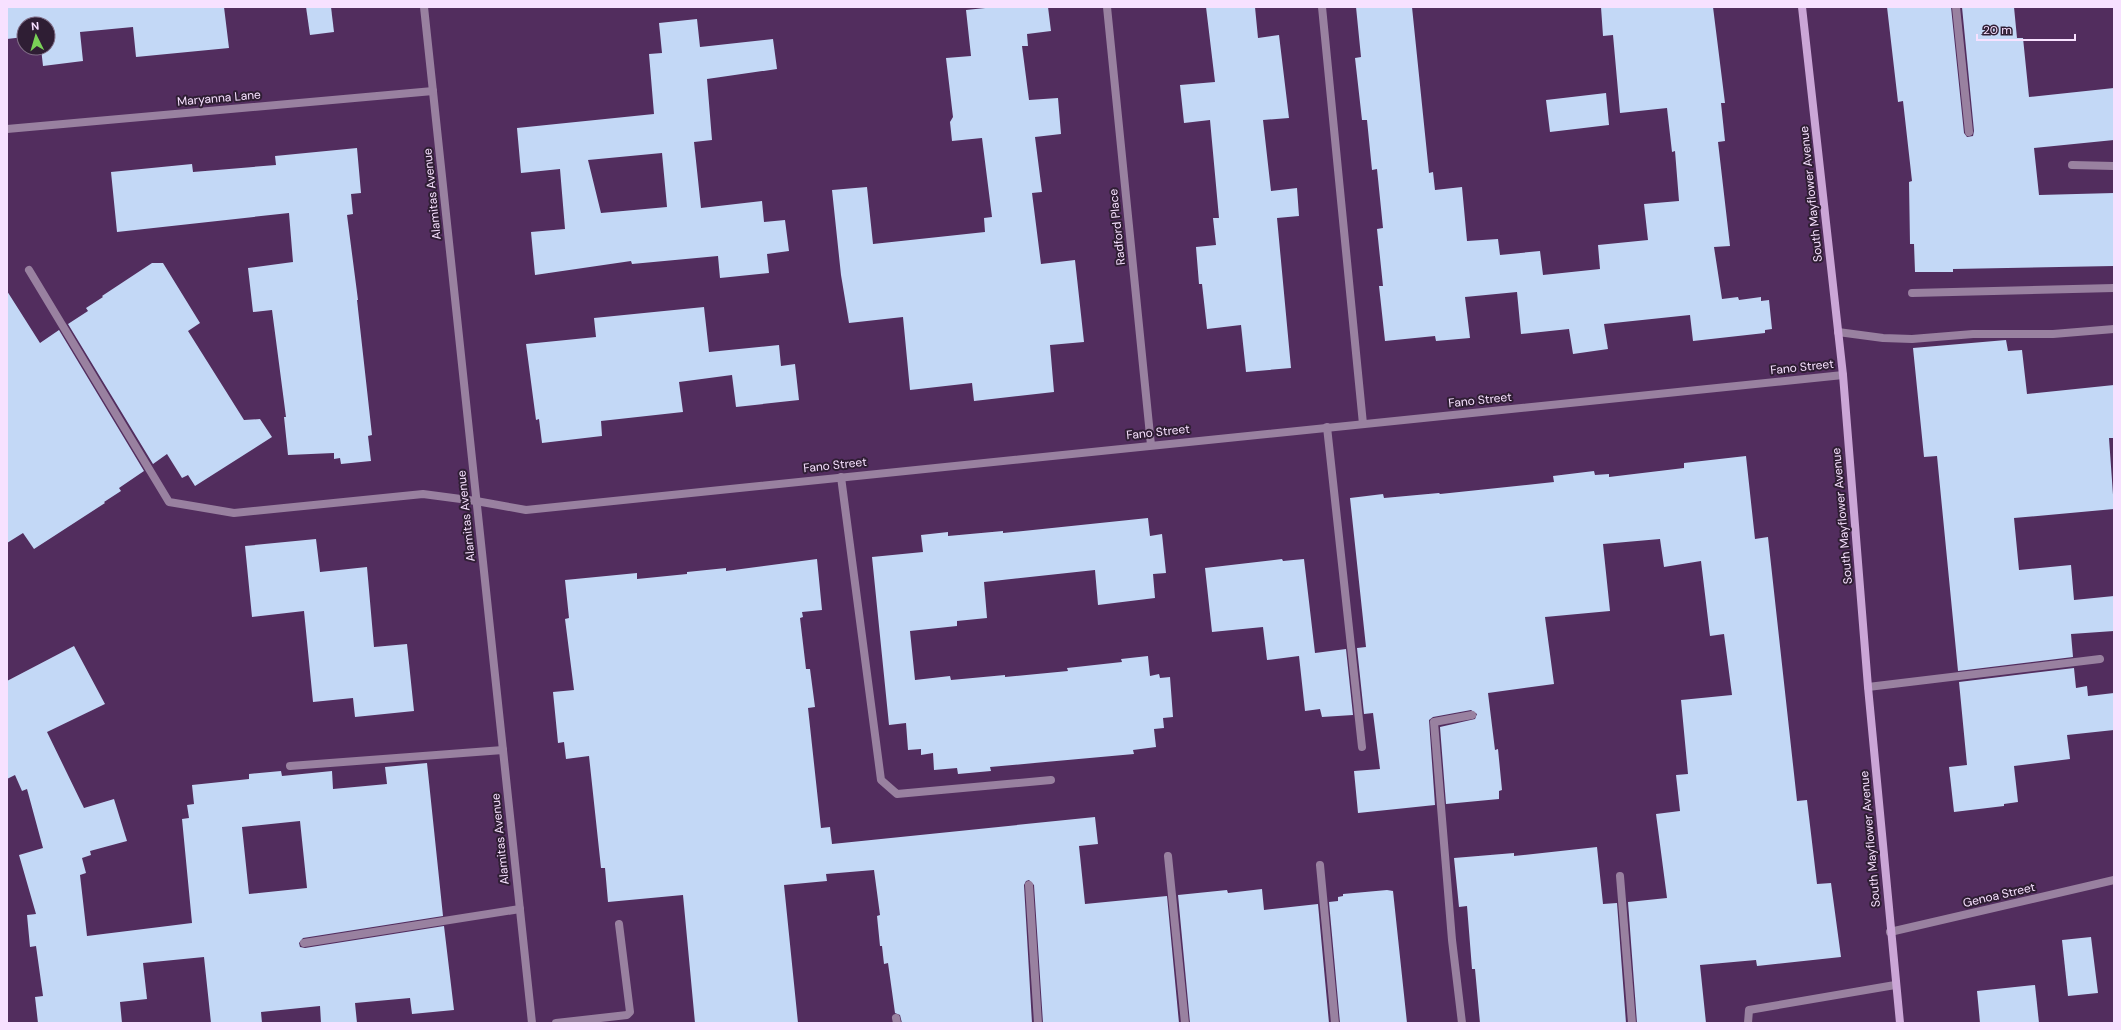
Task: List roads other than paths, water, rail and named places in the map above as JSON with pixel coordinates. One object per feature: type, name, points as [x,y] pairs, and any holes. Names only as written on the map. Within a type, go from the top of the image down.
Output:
[{"type":"street","name":"Alamitas Avenue","points":[[424,7],[532,1023]]},
{"type":"street","name":"Radford Place","points":[[1107,7],[1152,445]]},
{"type":"street","points":[[1322,7],[1363,424]]},
{"type":"street","name":"South Mayflower Avenue","points":[[1802,7],[1843,375],[1868,687],[1890,932],[1900,1023]]},
{"type":"street","points":[[1956,7],[1969,132]]},
{"type":"street","name":"Maryanna Lane","points":[[7,129],[433,91]]},
{"type":"street","points":[[2072,165],[2114,166]]},
{"type":"street","name":"Fano Street","points":[[29,270],[170,502],[234,513],[423,494],[476,501],[526,510],[1843,375]]},
{"type":"street","points":[[1912,293],[2114,288]]},
{"type":"street","points":[[1838,332],[1883,338],[1912,339],[1973,334],[2053,334],[2114,329]]},
{"type":"street","points":[[1327,427],[1362,747]]},
{"type":"street","points":[[841,477],[853,555],[881,780],[897,794],[1051,780]]},
{"type":"street","points":[[1868,687],[2100,659]]},
{"type":"street","points":[[1462,1023],[1452,940],[1434,722],[1472,715]]},
{"type":"street","points":[[290,766],[503,750]]},
{"type":"street","points":[[1168,856],[1185,1023]]},
{"type":"street","points":[[1320,865],[1335,1023]]},
{"type":"street","points":[[1620,876],[1632,1023]]},
{"type":"street","name":"Genoa Street","points":[[1890,932],[2114,880]]},
{"type":"street","points":[[1029,885],[1038,1023]]},
{"type":"street","points":[[304,943],[520,909]]},
{"type":"street","points":[[556,1023],[627,1014],[630,1012],[619,924]]},
{"type":"street","points":[[1748,1023],[1749,1010],[1896,985]]}]
